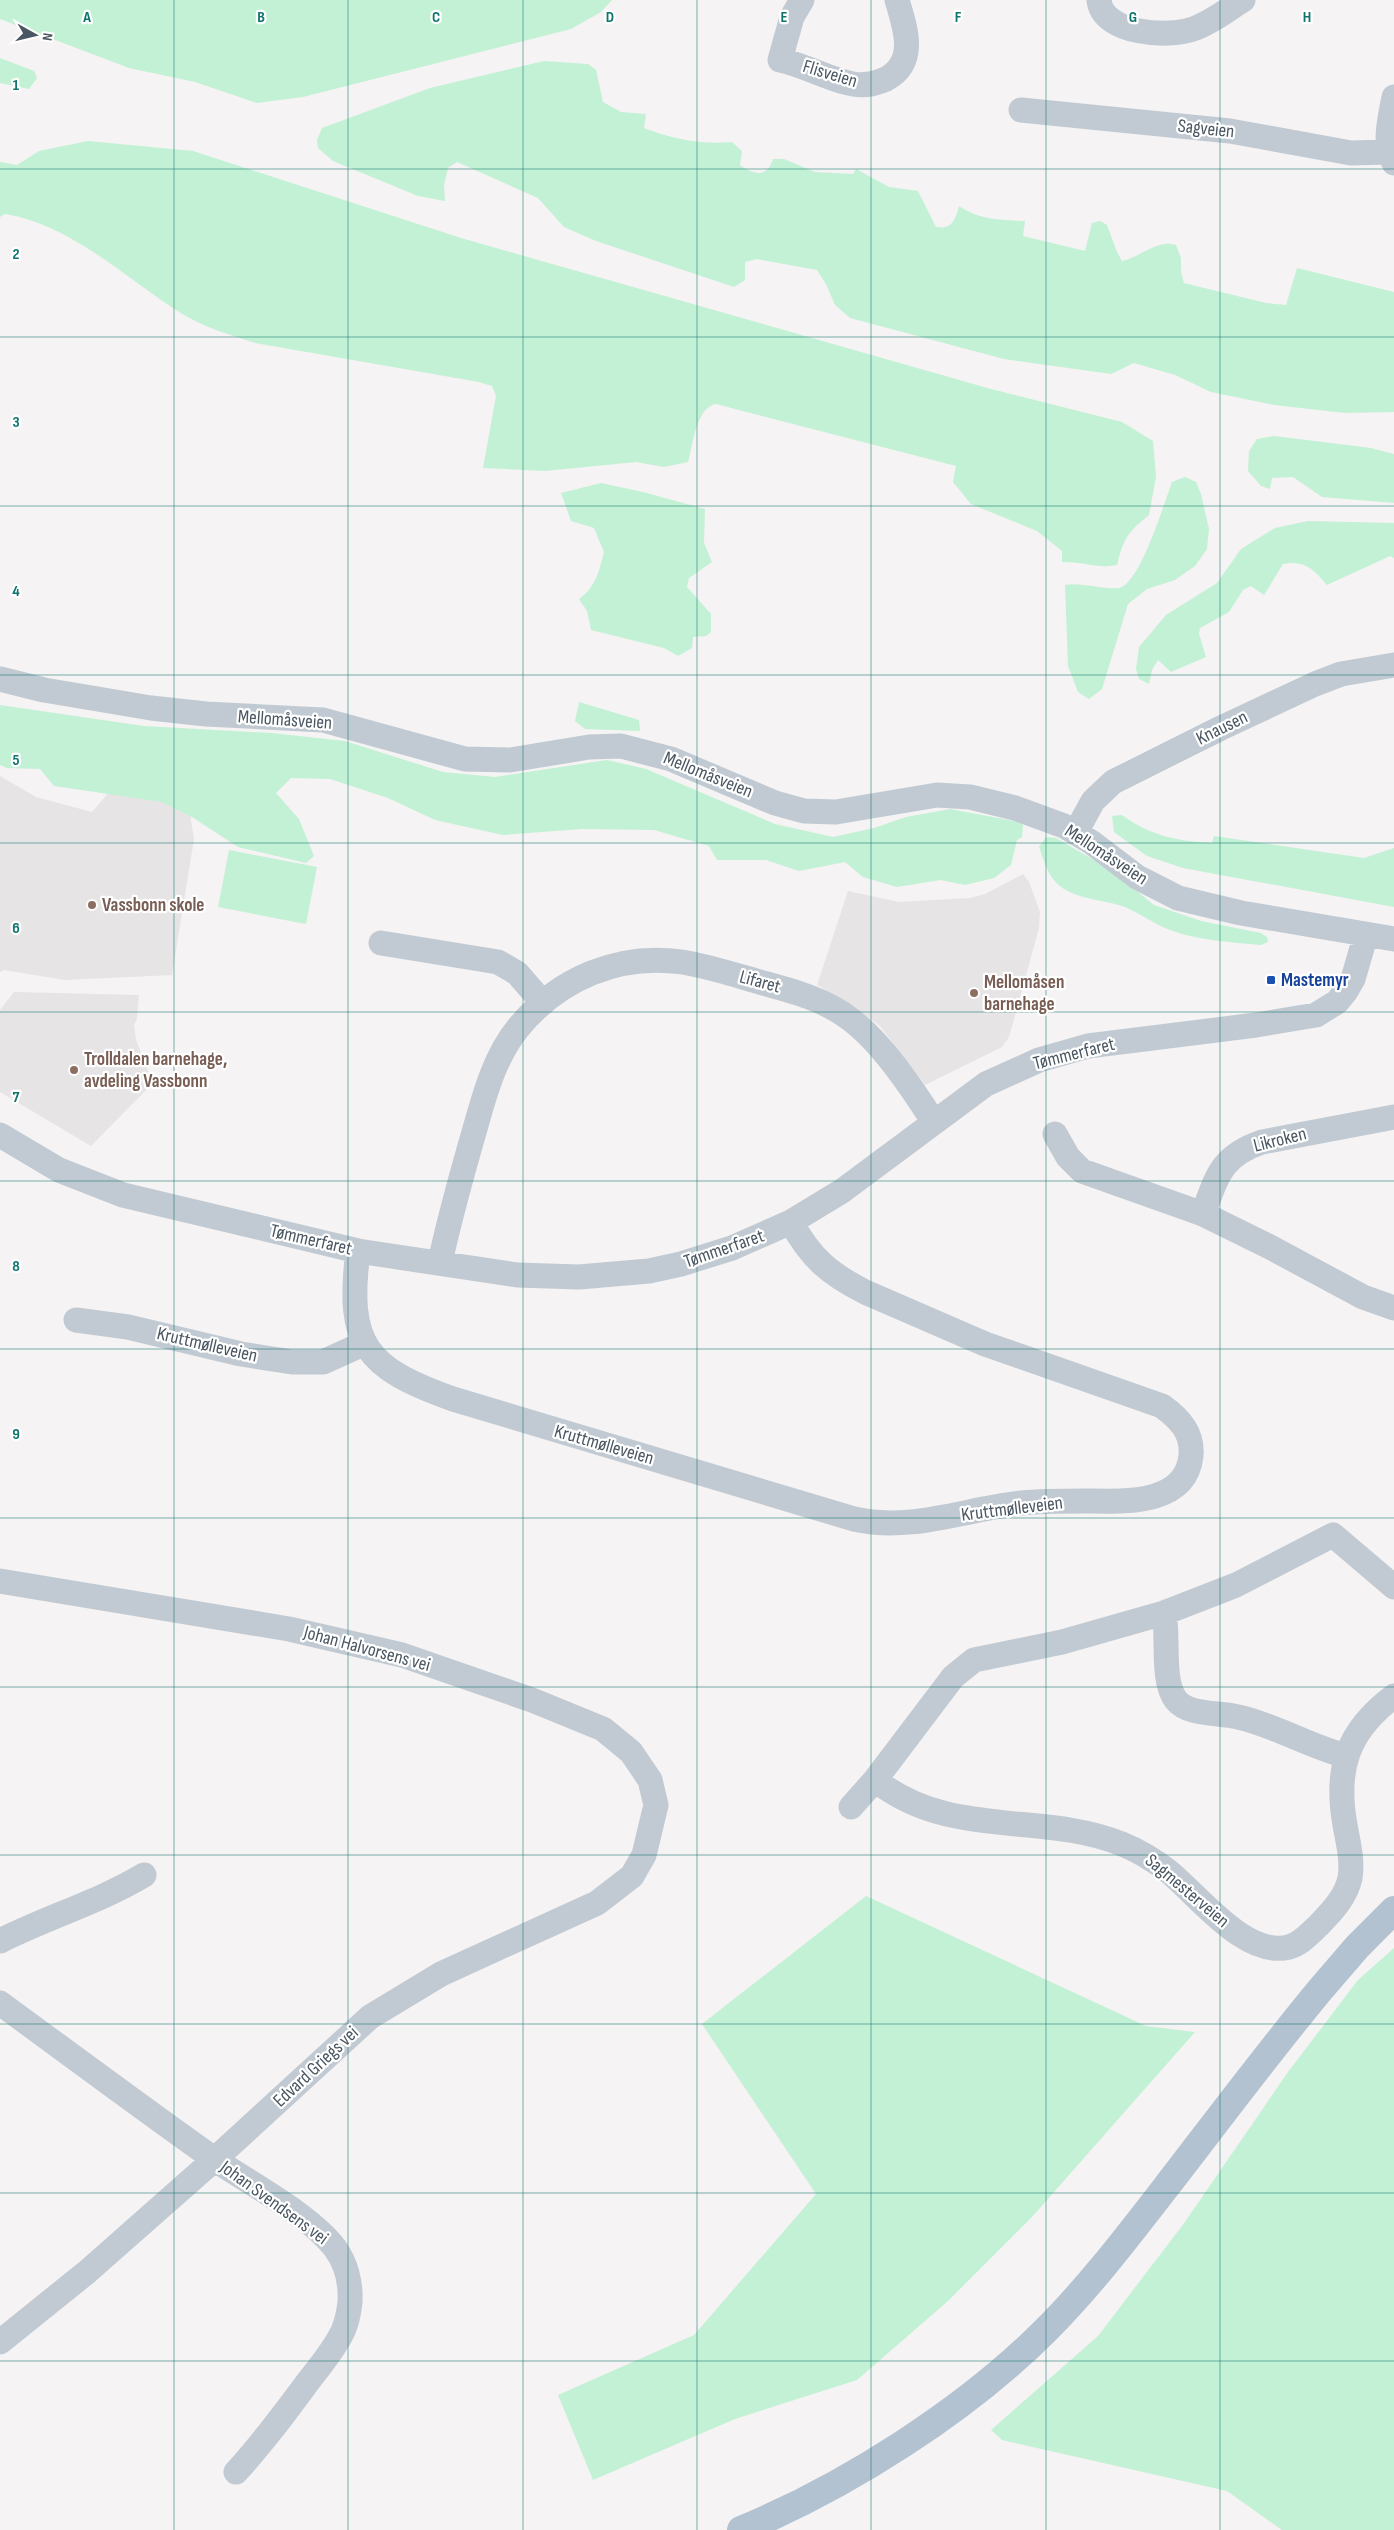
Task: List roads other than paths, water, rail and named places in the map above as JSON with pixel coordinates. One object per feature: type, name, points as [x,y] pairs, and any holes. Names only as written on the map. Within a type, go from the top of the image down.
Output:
[{"type":"main road","points":[[741,2530],[834,2486],[917,2434],[987,2381],[1046,2330],[1104,2266],[1320,1990],[1357,1947],[1394,1910]]},
{"type":"street","name":"Flisveien","points":[[802,0],[792,17],[780,60],[806,66],[851,84],[863,85],[881,82],[891,76],[903,64],[906,56],[907,37],[897,0]]},
{"type":"street","points":[[1099,0],[1105,15],[1120,25],[1139,31],[1170,33],[1197,28],[1243,0]]},
{"type":"street","name":"Sagveien","points":[[1021,110],[1230,131],[1351,153],[1392,158],[1388,131],[1394,97]]},
{"type":"street","name":"Knausen","points":[[1076,832],[1100,793],[1130,772],[1315,684],[1348,672],[1394,665]]},
{"type":"street","name":"Mellomåsveien","points":[[0,679],[44,690],[151,708],[206,714],[323,720],[465,759],[510,760],[588,747],[621,746],[671,759],[775,803],[804,810],[836,812],[917,796],[953,795],[1015,808],[1076,832],[1137,876],[1178,898],[1226,910],[1394,938]]},
{"type":"street","name":"Tømmerfaret","points":[[0,1135],[60,1170],[115,1192],[202,1215],[358,1251],[526,1275],[579,1277],[649,1271],[705,1258],[754,1241],[791,1222],[855,1181],[933,1121],[986,1084],[1050,1056],[1088,1046],[1256,1026],[1316,1015],[1337,1002],[1346,991],[1353,979],[1366,934]]},
{"type":"street","points":[[381,943],[504,964],[517,973],[543,1003]]},
{"type":"street","name":"Lifaret","points":[[440,1264],[451,1216],[487,1088],[507,1044],[518,1028],[543,1003],[570,983],[596,970],[638,962],[682,962],[787,990],[824,1004],[856,1023],[880,1049],[933,1121]]},
{"type":"street","name":"Likroken","points":[[1203,1214],[1221,1168],[1234,1154],[1262,1142],[1394,1117]]},
{"type":"street","points":[[1055,1134],[1068,1157],[1082,1171],[1203,1214],[1255,1239],[1363,1297],[1394,1308]]},
{"type":"street","name":"Kruttmølleveien","points":[[358,1251],[354,1300],[356,1318],[365,1343],[381,1364],[397,1377],[453,1399],[866,1522],[910,1524],[1022,1503],[1143,1498],[1170,1489],[1183,1478],[1190,1462],[1190,1442],[1182,1424],[1162,1406],[998,1349],[865,1292],[820,1264],[806,1248],[791,1222]]},
{"type":"street","name":"Kruttmølleveien","points":[[76,1320],[128,1327],[241,1354],[292,1362],[323,1362],[365,1343]]},
{"type":"street","points":[[851,1807],[875,1780],[953,1677],[966,1664],[982,1657],[1062,1642],[1164,1613],[1236,1585],[1334,1535],[1394,1587]]},
{"type":"street","name":"Johan Halvorsens vei","points":[[0,1581],[337,1638],[402,1655],[532,1700],[603,1729],[631,1752],[650,1780],[656,1805],[651,1833]]},
{"type":"street","points":[[1164,1613],[1170,1683],[1175,1699],[1180,1703],[1190,1709],[1247,1718],[1319,1748],[1346,1756]]},
{"type":"street","name":"Sagmesterveien","points":[[875,1780],[902,1799],[932,1811],[983,1822],[1085,1834],[1124,1845],[1153,1860],[1168,1871],[1240,1935],[1256,1944],[1277,1949],[1294,1946],[1310,1934],[1332,1911],[1345,1892],[1350,1880],[1350,1856],[1341,1792],[1346,1756],[1364,1724],[1394,1696]]},
{"type":"street","name":"Edvard Griegs vei","points":[[0,2342],[86,2272],[215,2160],[370,2016],[441,1974],[597,1903],[632,1876],[644,1855],[651,1833]]},
{"type":"street","points":[[0,1941],[32,1925],[114,1892],[144,1875]]},
{"type":"street","name":"Johan Svendsens vei","points":[[0,2003],[215,2160],[279,2202],[323,2236],[335,2249],[342,2261],[350,2289],[348,2314],[338,2342],[266,2438],[236,2472]]},
{"type":"place","name":"Vassbonn skole","points":[[92,905]]},
{"type":"place","name":"Mastemyr","points":[[1271,980]]},
{"type":"place","name":"Mellomåsen barnehage","points":[[974,993]]},
{"type":"place","name":"Trolldalen barnehage, avdeling Vassbonn","points":[[74,1070]]}]
